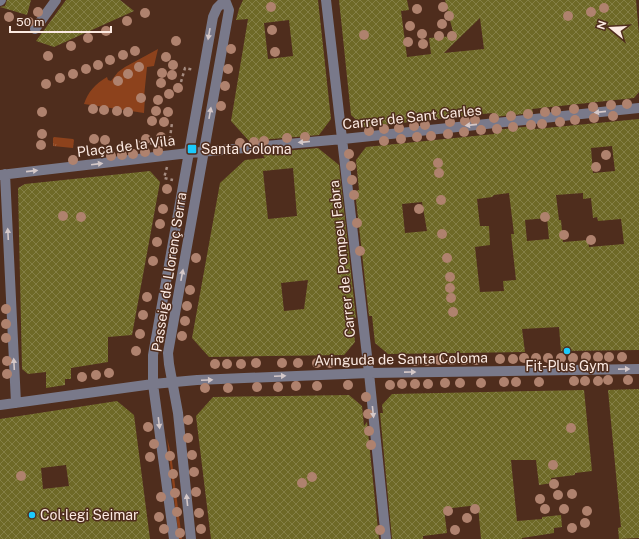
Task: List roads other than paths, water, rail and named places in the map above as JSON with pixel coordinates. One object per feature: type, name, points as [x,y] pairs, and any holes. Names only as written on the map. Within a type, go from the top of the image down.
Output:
[{"type":"street","points":[[35,29],[56,0]]},
{"type":"street","name":"Plaça de la Vila","points":[[2,174],[188,153],[212,17],[217,8],[225,0],[229,10],[203,152]]},
{"type":"street","name":"Carrer de Pompeu Fabra","points":[[326,0],[343,139],[386,539]]},
{"type":"street","name":"Carrer de Sant Carles","points":[[188,153],[343,139],[639,108]]},
{"type":"street","name":"Passeig de Llorenç Serra","points":[[191,539],[178,413],[168,383],[168,353],[203,152]]},
{"type":"street","name":"Passeig de Llorenç Serra","points":[[174,539],[153,384],[153,355],[188,153]]},
{"type":"street","points":[[2,174],[16,403]]},
{"type":"street","name":"Avinguda de Santa Coloma","points":[[0,406],[153,384],[234,378],[369,373],[639,369]]},
{"type":"place","name":"Santa Coloma","points":[[192,149]]},
{"type":"place","name":"Fit-Plus Gym","points":[[567,351]]},
{"type":"place","name":"Col·legi Seimar","points":[[32,515]]}]
